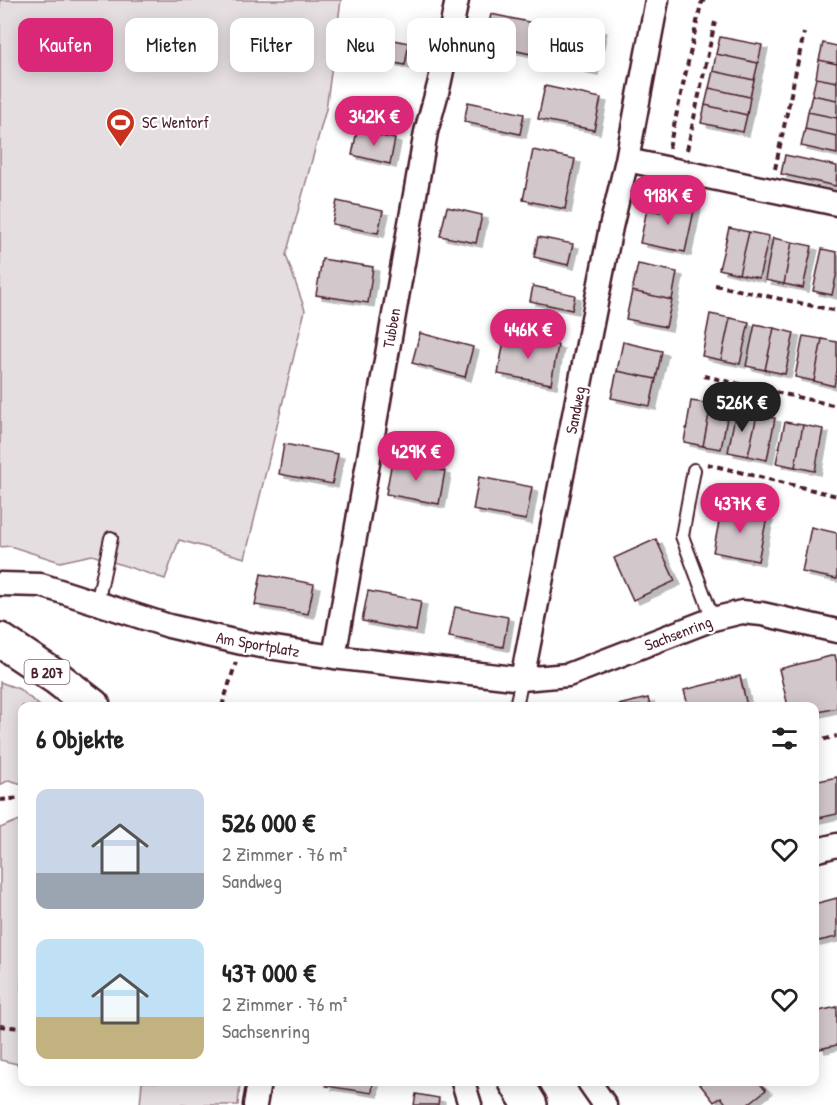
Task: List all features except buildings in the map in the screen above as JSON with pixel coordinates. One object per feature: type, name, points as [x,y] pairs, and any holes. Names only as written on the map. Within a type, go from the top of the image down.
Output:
[{"type":"main road","name":"B 207","points":[[0,640],[57,678],[88,702]]},
{"type":"main road","points":[[518,1086],[530,1105]]},
{"type":"street","name":"Tubben","points":[[334,657],[426,132],[439,85],[457,0]]},
{"type":"street","name":"Sandweg","points":[[522,680],[657,0]]},
{"type":"street","points":[[627,160],[837,204]]},
{"type":"street","name":"Am Sportplatz","points":[[0,584],[41,585],[169,626],[242,643],[334,657],[522,680]]},
{"type":"street","name":"Sachsenring","points":[[522,680],[568,675],[713,619],[742,612],[762,614],[837,631]]},
{"type":"street","points":[[819,850],[837,845]]},
{"type":"street","points":[[255,1105],[258,1086]]},
{"type":"street","points":[[464,1086],[470,1105]]},
{"type":"street","points":[[593,1086],[605,1105]]},
{"type":"lane","points":[[695,466],[682,536],[713,619]]},
{"type":"lane","points":[[97,604],[111,538]]},
{"type":"lane","points":[[517,702],[522,680]]},
{"type":"path","points":[[674,170],[701,4],[704,0]]},
{"type":"path","points":[[674,170],[715,22]]},
{"type":"path","points":[[770,190],[804,33]]},
{"type":"path","points":[[715,285],[837,311]]},
{"type":"path","points":[[704,376],[837,406]]},
{"type":"path","points":[[695,466],[837,496]]},
{"type":"path","points":[[223,702],[242,643]]},
{"type":"path","points":[[819,740],[837,736]]},
{"type":"path","points":[[0,800],[18,798]]},
{"type":"path","points":[[0,1026],[18,1028]]},
{"type":"shaded area","name":"SC Wentorf","points":[[0,0],[341,0],[339,18],[326,18],[326,72],[331,72],[326,109],[286,255],[305,310],[245,558],[179,540],[165,579],[92,555],[60,562],[10,546],[0,547]]},
{"type":"shaded area","points":[[0,682],[19,689],[35,702],[18,702],[18,783],[9,780],[0,785]]},
{"type":"shaded area","points":[[18,821],[18,1064],[0,1060],[0,828]]},
{"type":"shaded area","points":[[142,1086],[240,1086],[238,1105],[140,1105]]},
{"type":"place","name":"SC Wentorf","points":[[121,148]]}]
